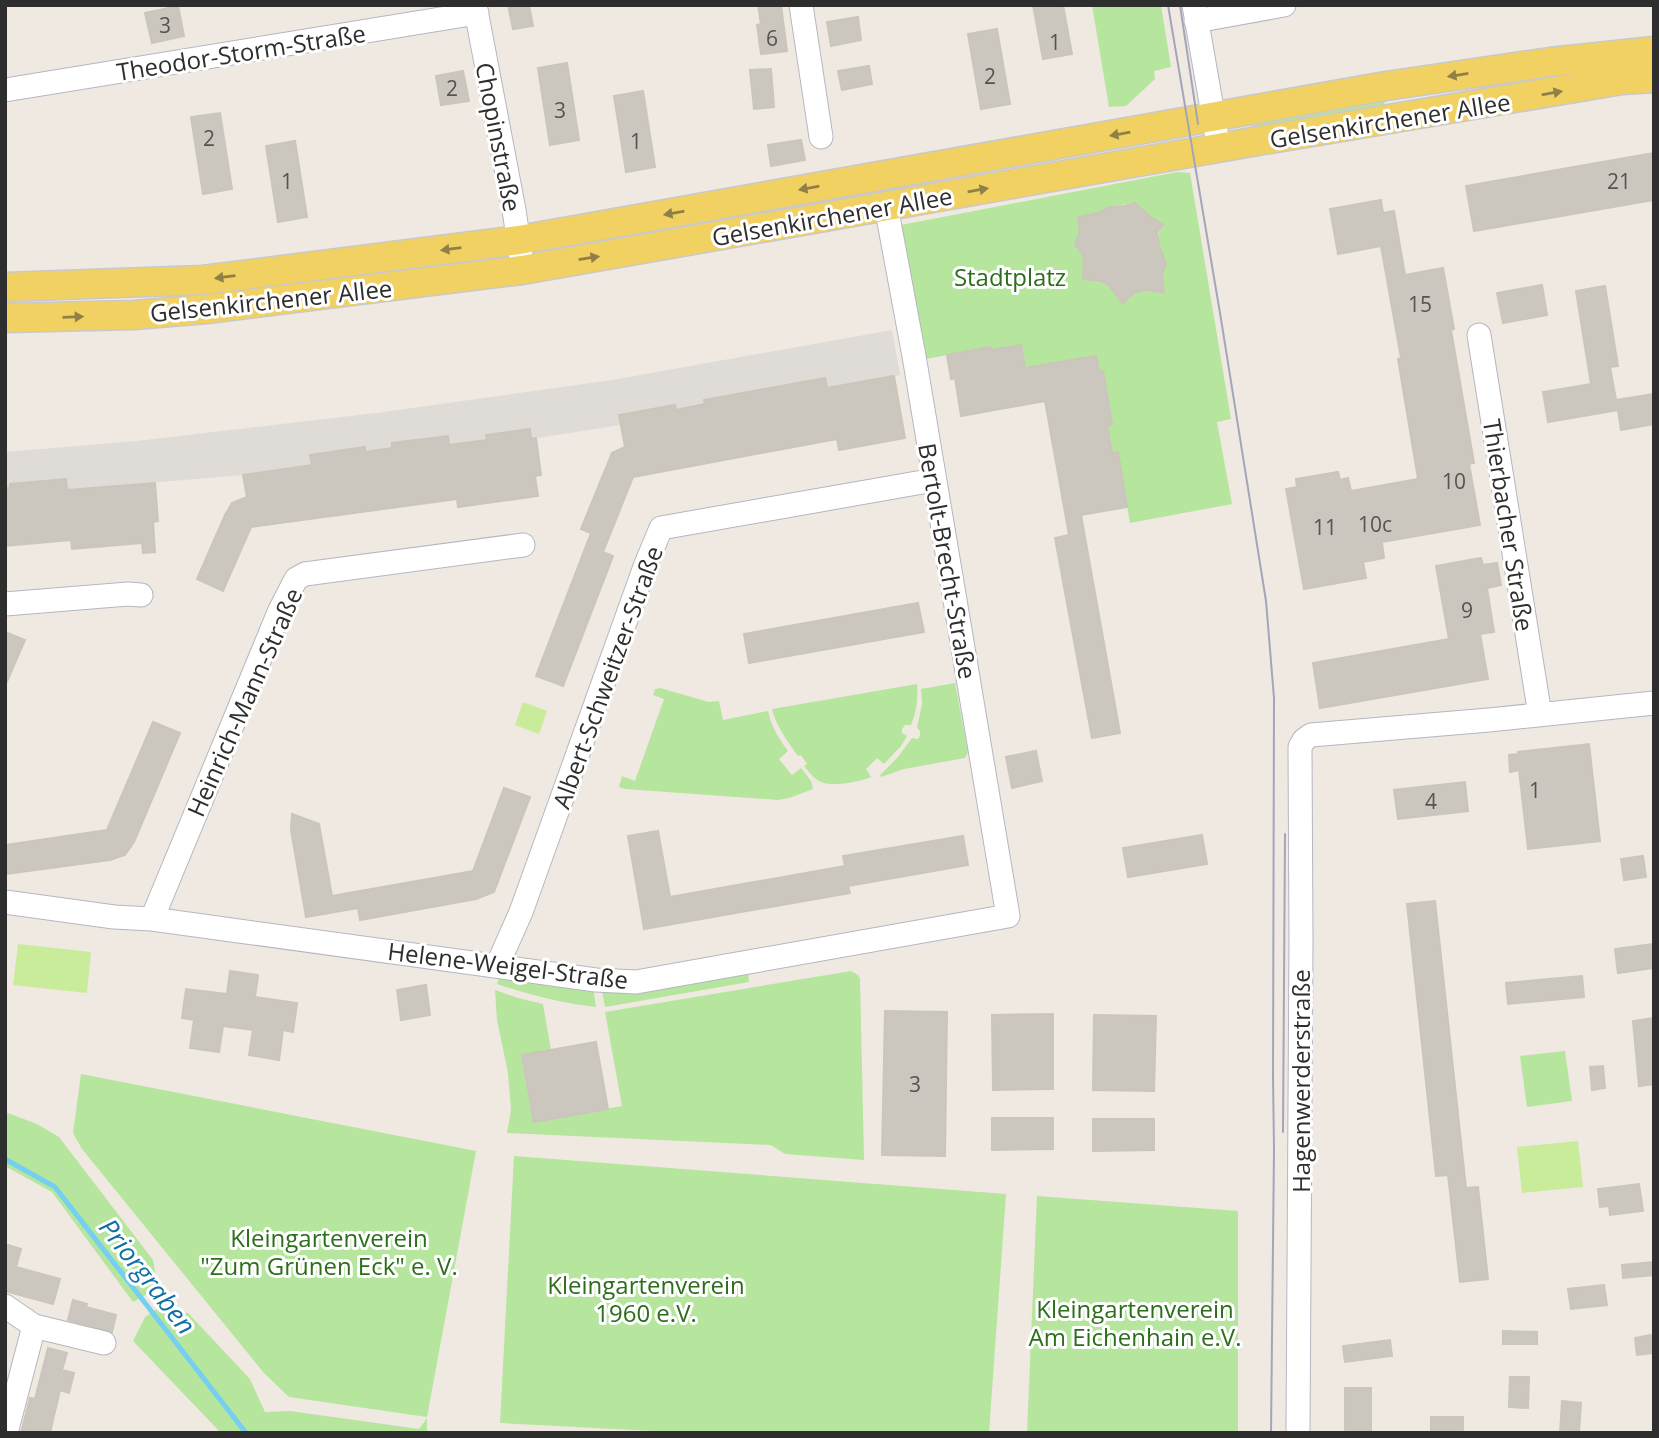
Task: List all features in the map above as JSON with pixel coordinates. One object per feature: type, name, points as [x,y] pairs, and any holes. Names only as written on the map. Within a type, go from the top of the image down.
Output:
[{"type":"main road","name":"Gelsenkirchener Allee","points":[[5,287],[203,280],[519,240],[1386,86],[1654,51]]},
{"type":"main road","name":"Gelsenkirchener Allee","points":[[5,318],[208,310],[522,270],[1622,80],[1654,78]]},
{"type":"street","points":[[801,5],[821,137]]},
{"type":"street","points":[[1219,149],[1195,13],[1284,5]]},
{"type":"street","name":"Theodor-Storm-Straße","points":[[5,90],[476,9]]},
{"type":"street","name":"Chopinstraße","points":[[476,9],[519,240],[522,270]]},
{"type":"street","name":"Bertolt-Brecht-Straße","points":[[887,206],[1007,916]]},
{"type":"street","name":"Thierbacher Straße","points":[[1479,335],[1540,715]]},
{"type":"street","name":"Albert-Schweitzer-Straße","points":[[497,966],[521,912],[661,528],[934,480]]},
{"type":"street","name":"Heinrich-Mann-Straße","points":[[152,919],[275,621],[296,579],[313,573],[523,545]]},
{"type":"street","points":[[5,604],[141,595]]},
{"type":"street","points":[[1540,715],[1654,704]]},
{"type":"street","name":"Hagenwerderstraße","points":[[1298,1433],[1300,747],[1311,735],[1540,715]]},
{"type":"street","name":"Helene-Weigel-Straße","points":[[5,902],[114,917],[152,919],[596,980],[636,982],[1007,916]]},
{"type":"street","points":[[5,1306],[34,1326],[104,1343]]},
{"type":"street","points":[[6,1433],[34,1326]]},
{"type":"green space","points":[[1092,5],[1161,5],[1171,67],[1154,71],[1155,79],[1126,106],[1109,107]]},
{"type":"green space","points":[[1386,99],[1382,110],[1254,134],[1252,122]]},
{"type":"green space","name":"Stadtplatz","points":[[1177,172],[1190,173],[1231,419],[1217,422],[1232,504],[1130,523],[1118,452],[1112,453],[1107,425],[1112,424],[1103,372],[1099,372],[1096,356],[1038,366],[1028,383],[1020,345],[991,350],[990,347],[926,359],[901,225]],"holes":[[[1133,203],[1163,225],[1158,234],[1166,263],[1162,274],[1163,294],[1149,290],[1129,297],[1118,297],[1104,284],[1084,280],[1084,259],[1075,244],[1080,231],[1077,217],[1099,213],[1108,207]]]},
{"type":"green space","points":[[955,683],[968,752],[965,758],[904,769],[881,777],[912,738],[917,739],[920,736],[917,728],[922,704],[921,689]]},
{"type":"green space","points":[[917,684],[915,715],[911,725],[905,725],[902,729],[902,733],[907,736],[901,746],[884,764],[877,758],[866,769],[871,777],[853,782],[839,784],[818,781],[804,766],[807,764],[783,734],[772,709]]},
{"type":"green space","points":[[660,688],[709,702],[719,701],[723,720],[768,711],[776,732],[788,751],[779,759],[792,775],[801,768],[811,781],[813,789],[778,800],[619,787],[622,776],[635,781],[664,699],[653,695],[655,689]]},
{"type":"green space","points":[[523,702],[547,711],[539,734],[515,725]]},
{"type":"green space","points":[[18,944],[91,952],[87,993],[13,985]]},
{"type":"green space","points":[[748,971],[749,982],[605,1007],[602,991]]},
{"type":"green space","points":[[851,971],[860,979],[864,1160],[785,1154],[771,1145],[507,1133],[511,1110],[508,1073],[497,1020],[495,990],[543,1004],[551,1050],[522,1055],[534,1122],[622,1106],[605,1012]]},
{"type":"green space","points":[[499,977],[593,986],[596,1007],[558,1001],[509,988],[497,984]]},
{"type":"green space","points":[[1565,1051],[1572,1101],[1527,1107],[1520,1056]]},
{"type":"green space","name":"Kleingartenverein \"Zum Grünen Eck\" e. V.","points":[[81,1074],[476,1151],[427,1417],[289,1397],[264,1373],[82,1149],[73,1133]]},
{"type":"green space","points":[[5,1112],[37,1124],[59,1137],[153,1260],[158,1288],[133,1302],[52,1192],[5,1166]]},
{"type":"green space","points":[[1578,1141],[1583,1187],[1522,1193],[1517,1147]]},
{"type":"green space","name":"Kleingartenverein 1960 e.V.","points":[[514,1156],[1006,1194],[989,1433],[692,1433],[500,1423]]},
{"type":"green space","name":"Kleingartenverein Am Eichenhain e.V.","points":[[1037,1196],[1238,1211],[1238,1433],[1027,1433]]},
{"type":"green space","points":[[158,1308],[188,1313],[250,1379],[265,1412],[290,1411],[419,1429],[427,1418],[427,1433],[221,1433],[133,1341],[145,1317]]},
{"type":"shaded area","points":[[892,330],[900,375],[841,385],[828,393],[824,378],[705,400],[705,404],[676,410],[675,405],[620,415],[621,425],[531,439],[530,430],[486,435],[487,440],[449,445],[447,436],[392,443],[392,448],[365,452],[364,447],[311,455],[313,472],[296,467],[243,475],[67,490],[5,488],[5,452],[136,441],[384,412],[612,380]]},
{"type":"building","points":[[508,5],[529,5],[533,26],[513,29]]},
{"type":"building","points":[[758,5],[781,5],[787,51],[761,54],[757,25],[761,24]]},
{"type":"building","points":[[1033,5],[1063,5],[1072,54],[1043,59]]},
{"type":"building","points":[[178,6],[184,36],[152,43],[145,13]]},
{"type":"building","points":[[858,17],[861,40],[831,46],[827,22]]},
{"type":"building","points":[[997,29],[1010,104],[981,109],[968,34]]},
{"type":"building","points":[[567,63],[579,140],[550,145],[538,68]]},
{"type":"building","points":[[869,66],[872,84],[842,90],[838,71]]},
{"type":"building","points":[[771,69],[774,107],[754,109],[750,70]]},
{"type":"building","points":[[463,71],[469,101],[441,105],[436,76]]},
{"type":"building","points":[[643,91],[655,167],[626,172],[614,96]]},
{"type":"building","points":[[220,113],[232,189],[203,194],[191,117]]},
{"type":"building","points":[[801,140],[805,160],[771,166],[768,145]]},
{"type":"building","points":[[295,141],[307,217],[278,222],[266,146]]},
{"type":"building","points":[[1654,153],[1654,200],[1474,231],[1466,186]]},
{"type":"building","points":[[1381,200],[1383,213],[1394,211],[1405,275],[1443,268],[1474,463],[1469,464],[1480,525],[1382,542],[1384,558],[1363,562],[1366,578],[1304,589],[1286,489],[1297,487],[1296,479],[1338,472],[1340,480],[1348,478],[1351,491],[1418,479],[1398,359],[1401,358],[1381,246],[1338,254],[1330,209]]},
{"type":"building","points":[[1135,203],[1163,225],[1157,232],[1166,263],[1162,274],[1164,293],[1140,291],[1122,304],[1108,285],[1083,279],[1084,259],[1075,245],[1080,231],[1078,217],[1099,213],[1108,207]]},
{"type":"building","points":[[1542,285],[1547,315],[1503,323],[1497,293]]},
{"type":"building","points":[[1605,286],[1618,366],[1610,367],[1616,400],[1654,394],[1654,424],[1621,430],[1618,410],[1548,422],[1543,392],[1591,384],[1576,291]]},
{"type":"building","points":[[1021,345],[1025,368],[1096,356],[1099,372],[1103,371],[1112,424],[1107,425],[1112,453],[1118,452],[1127,507],[1081,515],[1120,733],[1092,738],[1055,538],[1069,535],[1045,401],[961,416],[955,378],[951,379],[947,355],[990,347],[991,350]]},
{"type":"building","points":[[894,376],[905,438],[839,450],[837,439],[633,477],[603,552],[613,556],[563,686],[536,676],[591,533],[581,529],[612,453],[625,447],[619,415],[675,405],[676,410],[705,404],[704,400],[825,378],[827,388]]},
{"type":"building","points":[[530,429],[531,439],[536,438],[541,475],[535,476],[538,496],[458,507],[457,499],[251,527],[223,591],[197,579],[232,503],[247,497],[243,475],[312,465],[310,455],[365,447],[365,452],[392,448],[392,443],[448,436],[449,445],[487,440],[486,435]]},
{"type":"building","points":[[66,479],[67,490],[155,483],[158,521],[153,522],[155,552],[143,553],[142,543],[72,549],[71,540],[5,546],[5,488],[10,488],[10,484]]},
{"type":"building","points":[[1481,558],[1483,565],[1497,563],[1501,585],[1487,588],[1494,632],[1480,634],[1488,679],[1320,708],[1313,663],[1449,639],[1436,566]]},
{"type":"building","points":[[918,603],[924,632],[749,663],[744,634]]},
{"type":"building","points":[[5,632],[25,640],[5,686]]},
{"type":"building","points":[[153,722],[180,733],[134,842],[125,855],[110,860],[5,874],[5,845],[107,830]]},
{"type":"building","points":[[1589,744],[1600,841],[1528,849],[1519,770],[1510,772],[1509,755]]},
{"type":"building","points":[[1036,751],[1042,781],[1012,788],[1006,757]]},
{"type":"building","points":[[1465,782],[1468,811],[1398,819],[1394,790]]},
{"type":"building","points":[[504,788],[530,797],[494,892],[476,899],[360,920],[358,908],[306,917],[291,830],[292,814],[319,824],[332,896],[473,871]]},
{"type":"building","points":[[658,831],[670,897],[845,866],[843,856],[963,836],[968,865],[848,886],[850,893],[644,929],[628,836]]},
{"type":"building","points":[[1202,835],[1207,864],[1128,877],[1123,848]]},
{"type":"building","points":[[1643,856],[1646,877],[1624,880],[1621,859]]},
{"type":"building","points":[[1435,901],[1466,1188],[1478,1187],[1488,1279],[1460,1282],[1448,1175],[1436,1176],[1407,904]]},
{"type":"building","points":[[1654,944],[1654,968],[1618,973],[1615,949]]},
{"type":"building","points":[[230,971],[258,975],[255,997],[297,1003],[293,1032],[283,1030],[279,1060],[249,1055],[253,1030],[223,1026],[219,1052],[190,1048],[194,1020],[182,1018],[186,989],[227,994]]},
{"type":"building","points":[[1582,976],[1584,997],[1508,1004],[1506,983]]},
{"type":"building","points":[[426,985],[430,1015],[401,1020],[397,990]]},
{"type":"building","points":[[885,1011],[947,1012],[945,1156],[882,1155]]},
{"type":"building","points":[[1053,1014],[1053,1089],[993,1090],[992,1015]]},
{"type":"building","points":[[1094,1015],[1156,1016],[1154,1091],[1093,1090]]},
{"type":"building","points":[[1654,1018],[1654,1084],[1639,1086],[1633,1021]]},
{"type":"building","points":[[596,1042],[608,1109],[534,1122],[522,1055]]},
{"type":"building","points":[[1603,1066],[1605,1088],[1592,1090],[1590,1067]]},
{"type":"building","points":[[992,1118],[1053,1118],[1053,1149],[992,1150]]},
{"type":"building","points":[[1093,1119],[1154,1119],[1154,1150],[1093,1151]]},
{"type":"building","points":[[1639,1184],[1643,1211],[1610,1215],[1609,1206],[1600,1207],[1598,1189]]},
{"type":"building","points":[[8,1245],[21,1249],[16,1267],[60,1279],[53,1304],[5,1291],[5,1254]]},
{"type":"building","points":[[1654,1262],[1654,1275],[1623,1278],[1622,1265]]},
{"type":"building","points":[[1604,1285],[1607,1305],[1571,1309],[1568,1289]]},
{"type":"building","points":[[73,1300],[87,1304],[86,1307],[116,1315],[112,1332],[68,1320]]},
{"type":"building","points":[[1503,1331],[1537,1332],[1537,1344],[1503,1344]]},
{"type":"building","points":[[1651,1335],[1654,1353],[1637,1355],[1635,1338]]},
{"type":"building","points":[[1390,1340],[1392,1356],[1345,1362],[1343,1346]]},
{"type":"building","points":[[48,1348],[67,1353],[62,1370],[74,1373],[69,1393],[60,1390],[50,1433],[21,1433],[30,1398],[35,1399]]},
{"type":"building","points":[[1510,1377],[1529,1377],[1528,1408],[1509,1407]]},
{"type":"building","points":[[1345,1388],[1371,1388],[1371,1433],[1345,1433]]},
{"type":"building","points":[[1562,1401],[1581,1403],[1579,1433],[1560,1433]]},
{"type":"building","points":[[1431,1417],[1463,1417],[1463,1433],[1431,1433]]},
{"type":"waterway","name":"Priorgraben","points":[[5,1159],[55,1187],[246,1433]]},
{"type":"tram line","points":[[1168,5],[1266,601],[1274,698],[1271,1433]]},
{"type":"tram line","points":[[1180,5],[1198,124]]},
{"type":"tram line","points":[[1283,1132],[1285,834]]}]
